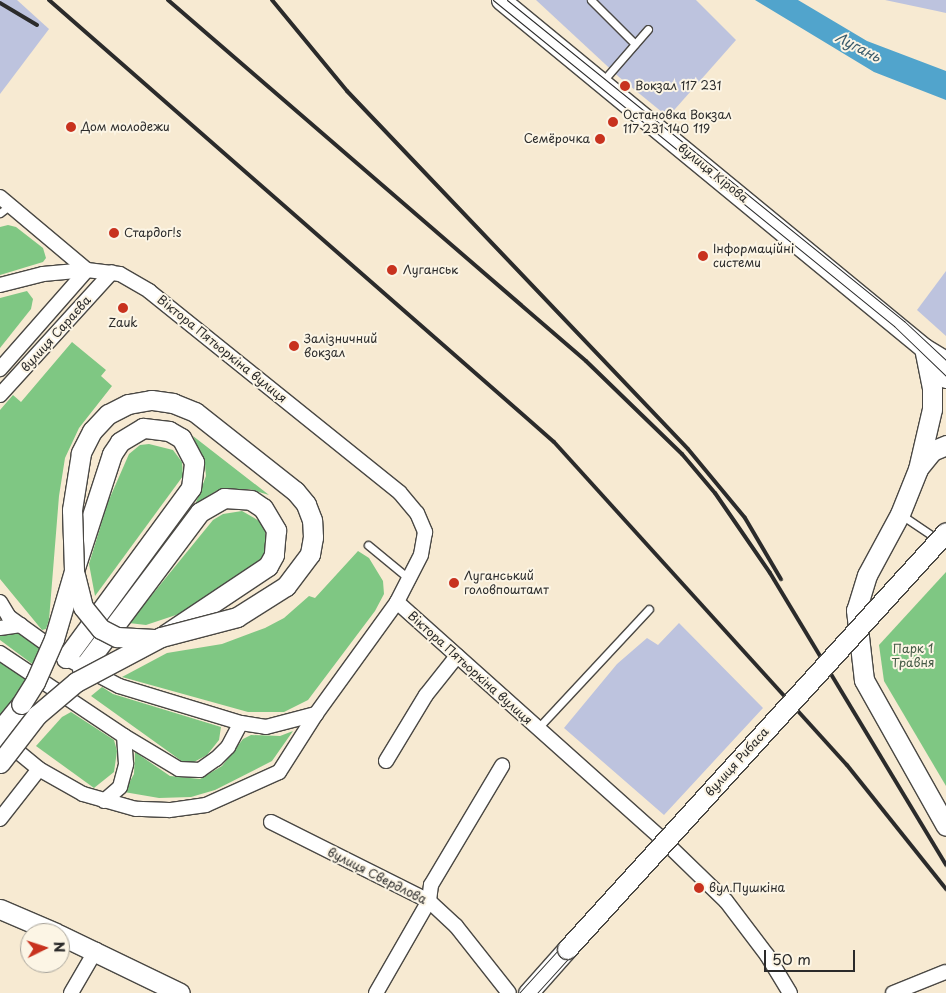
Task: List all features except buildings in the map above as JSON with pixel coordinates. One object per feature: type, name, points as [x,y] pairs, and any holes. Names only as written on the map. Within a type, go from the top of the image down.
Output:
[{"type":"street","name":"вулиця Кірова","points":[[501,0],[924,348],[946,361]]},
{"type":"street","points":[[0,369],[87,270],[3,205]]},
{"type":"street","name":"Віктора Пятьоркіна вулиця","points":[[0,285],[43,274],[87,270],[112,272],[163,300],[400,493],[417,513],[425,532],[421,555],[397,602],[664,841],[726,900],[767,955],[790,993]]},
{"type":"street","name":"вулиця Сараєва","points":[[0,395],[112,272]]},
{"type":"street","name":"вулиця Кірова","points":[[924,348],[946,378]]},
{"type":"street","points":[[924,348],[932,388],[932,409],[918,469],[900,514],[858,596],[856,610],[864,680],[946,826]]},
{"type":"street","points":[[151,400],[173,403],[195,412],[295,491],[309,512],[314,537],[310,554],[300,568],[286,586],[266,601],[218,623],[161,637],[132,640],[117,638],[101,629],[82,608],[74,571],[74,488],[81,453],[92,431],[108,414],[128,404],[151,400]]},
{"type":"street","points":[[0,730],[35,682],[46,659],[112,454],[130,433],[156,428],[181,438],[189,449],[195,475],[184,499],[66,658]]},
{"type":"street","points":[[918,469],[932,451],[946,445]]},
{"type":"street","points":[[0,763],[54,699],[103,667],[161,637],[258,576],[274,555],[276,536],[271,518],[251,500],[224,498],[200,512],[82,669]]},
{"type":"street","name":"вулиця Рибаса","points":[[528,993],[946,532]]},
{"type":"street","points":[[0,602],[10,618],[66,658],[82,669],[119,686],[241,723],[266,727],[316,714]]},
{"type":"street","points":[[0,737],[39,769],[83,794],[104,801],[136,809],[169,810],[213,802],[279,772],[316,714],[397,602]]},
{"type":"street","points":[[0,628],[21,625]]},
{"type":"street","points":[[0,653],[124,736],[179,769],[200,770],[228,747],[241,723]]},
{"type":"street","points":[[386,761],[426,695],[457,656]]},
{"type":"street","points":[[104,801],[120,787],[126,764],[124,736]]},
{"type":"street","points":[[376,993],[429,901],[431,884],[502,766]]},
{"type":"street","points":[[0,819],[39,769]]},
{"type":"street","name":"вулиця Свердлова","points":[[271,822],[429,901],[456,926],[509,993]]},
{"type":"street","points":[[0,909],[33,923]]},
{"type":"street","points":[[70,939],[96,950],[180,993]]},
{"type":"street","points":[[71,993],[96,950]]},
{"type":"street","points":[[893,993],[945,972]]},
{"type":"lane","points":[[591,0],[635,44]]},
{"type":"lane","points":[[602,83],[648,30]]},
{"type":"lane","points":[[900,514],[946,545]]},
{"type":"lane","points":[[368,545],[408,578]]},
{"type":"lane","points":[[537,729],[649,609]]},
{"type":"shaded area","points":[[0,0],[17,0],[49,29],[0,94]]},
{"type":"shaded area","points":[[536,0],[696,0],[736,40],[668,117],[619,77]]},
{"type":"shaded area","points":[[885,0],[946,0],[946,13],[937,11]]},
{"type":"shaded area","points":[[946,271],[946,336],[917,310]]},
{"type":"shaded area","points":[[679,623],[763,708],[664,815],[564,728],[617,664],[647,638],[658,645]]},
{"type":"green space","points":[[8,225],[16,227],[43,248],[46,258],[43,262],[0,275],[0,227]]},
{"type":"green space","points":[[27,291],[33,299],[31,309],[0,348],[0,298]]},
{"type":"green space","points":[[72,342],[106,370],[101,376],[112,386],[79,428],[65,458],[59,496],[49,620],[46,629],[42,630],[0,579],[0,410],[13,395],[21,402]]},
{"type":"green space","points":[[193,436],[269,495],[249,489],[228,489],[216,491],[195,505],[206,476],[205,465]]},
{"type":"green space","points":[[149,444],[173,450],[182,462],[183,476],[95,596],[89,564],[108,502],[129,454],[140,445]]},
{"type":"green space","points":[[242,511],[261,522],[265,531],[266,552],[257,564],[182,613],[146,625],[129,623],[213,520],[223,514]]},
{"type":"green space","points":[[358,551],[369,558],[383,581],[384,594],[375,611],[308,700],[284,712],[248,712],[122,677],[167,653],[222,644],[265,628],[284,618],[309,596],[315,598]]},
{"type":"green space","name":"Парк 1 Травня","points":[[946,572],[946,786],[884,681],[879,645]]},
{"type":"green space","points":[[18,631],[43,648],[35,666],[0,640],[0,632]]},
{"type":"green space","points":[[0,661],[28,681],[0,723]]},
{"type":"green space","points":[[102,687],[113,694],[221,727],[219,740],[207,755],[194,762],[183,762],[91,696]]},
{"type":"green space","points":[[71,712],[114,740],[117,751],[114,772],[94,788],[36,746],[62,717]]},
{"type":"green space","points":[[293,731],[272,761],[215,790],[191,797],[159,798],[124,792],[134,774],[135,752],[170,776],[200,779],[222,766],[243,739],[251,735],[280,736]]},
{"type":"water","name":"Лугань","points":[[755,0],[798,0],[867,41],[946,71],[946,100],[874,72]]},
{"type":"tram line","points":[[493,0],[894,326],[946,376]]},
{"type":"tram line","points":[[507,0],[904,321],[946,360]]},
{"type":"tram line","points":[[519,993],[946,523]]},
{"type":"tram line","points":[[537,993],[946,542]]},
{"type":"railway","points":[[49,0],[554,442],[847,765],[946,889]]},
{"type":"railway","points":[[168,0],[586,361],[682,454],[715,493],[770,573],[946,865]]},
{"type":"railway","points":[[272,0],[347,91],[688,449],[745,518],[781,579]]},
{"type":"railway","points":[[0,3],[37,25]]},
{"type":"place","name":"Вокзал 117 231","points":[[625,86]]},
{"type":"place","name":"Остановка Вокзал 117 231 140 119","points":[[613,122]]},
{"type":"place","name":"Дом молодежи","points":[[71,127]]},
{"type":"place","name":"Семёрочка","points":[[600,139]]},
{"type":"place","name":"Стардог!s","points":[[114,233]]},
{"type":"place","name":"Інформаційні системи","points":[[703,256]]},
{"type":"place","name":"Луганськ","points":[[392,270]]},
{"type":"place","name":"Zauk","points":[[123,308]]},
{"type":"place","name":"Залізничний вокзал","points":[[294,346]]},
{"type":"place","name":"Луганський головпоштамт","points":[[454,583]]},
{"type":"place","name":"вул.Пушкіна","points":[[699,888]]}]
